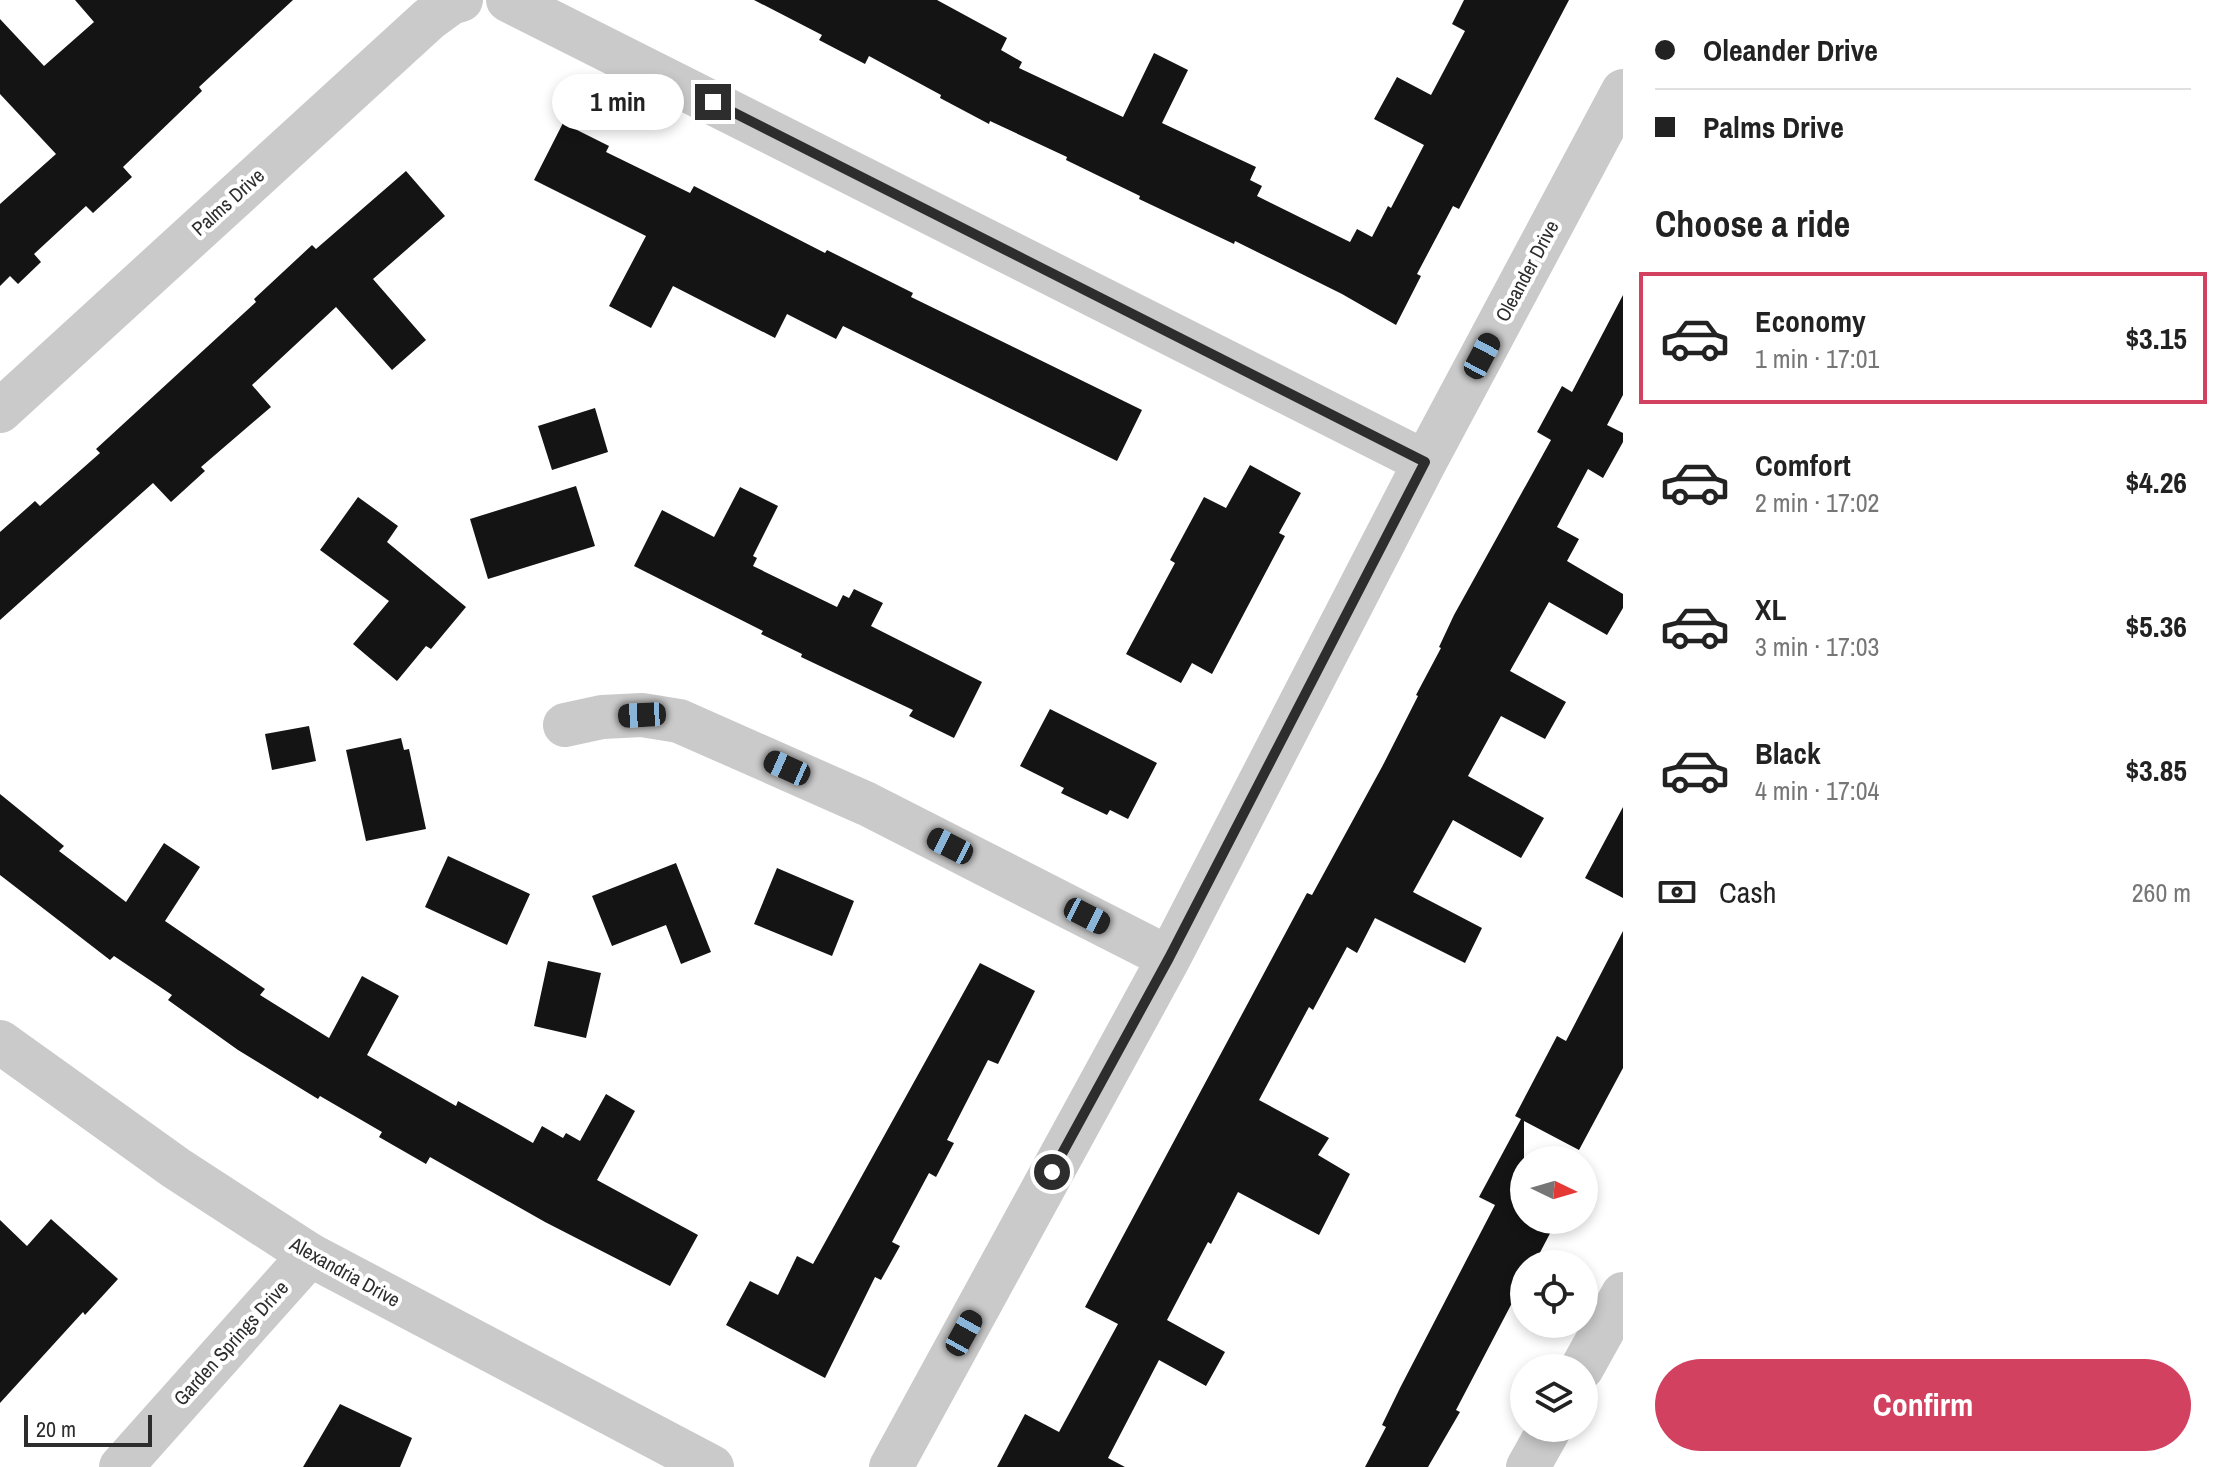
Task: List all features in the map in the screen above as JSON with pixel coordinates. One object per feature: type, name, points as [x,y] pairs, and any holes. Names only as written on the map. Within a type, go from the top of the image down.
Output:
[{"type":"street","name":"Palms Drive","points":[[0,411],[429,19],[451,3],[461,0]]},
{"type":"street","points":[[508,0],[1425,462]]},
{"type":"street","name":"Oleander Drive","points":[[891,1467],[1169,958],[1425,462],[1623,91]]},
{"type":"street","points":[[565,725],[602,717],[642,715],[679,721],[867,804],[1169,958]]},
{"type":"street","name":"Alexandria Drive","points":[[0,1042],[176,1168],[310,1255],[712,1467]]},
{"type":"street","name":"Garden Springs Drive","points":[[121,1467],[310,1255]]},
{"type":"street","points":[[1590,1354],[1623,1294]]},
{"type":"street","points":[[1528,1467],[1542,1442]]},
{"type":"building","points":[[75,0],[293,0],[199,87],[202,91],[123,167],[132,177],[93,213],[86,206],[34,254],[41,262],[18,284],[10,276],[0,286],[0,204],[56,154],[0,94],[0,19],[44,66],[94,22]]},
{"type":"building","points":[[754,0],[937,0],[1007,38],[1001,50],[1022,62],[1019,68],[1123,117],[1154,53],[1188,70],[1162,123],[1256,167],[1250,180],[1262,186],[1257,196],[1350,242],[1357,229],[1372,237],[1424,145],[1374,119],[1397,77],[1431,95],[1465,31],[1452,24],[1464,0],[1569,0],[1459,209],[1453,206],[1417,274],[1421,276],[1396,325],[1342,294],[1235,241],[1234,244],[1139,199],[1140,196],[1066,160],[1067,157],[990,121],[989,124],[869,56],[865,64],[819,40],[822,35]]},
{"type":"building","points":[[563,123],[609,146],[606,152],[690,193],[694,186],[825,253],[827,250],[913,293],[911,297],[1142,410],[1117,461],[843,326],[836,339],[787,314],[775,338],[673,286],[651,328],[609,306],[646,236],[534,180]]},
{"type":"building","points":[[406,171],[445,216],[373,279],[426,340],[392,370],[336,307],[252,385],[271,407],[201,467],[205,471],[171,502],[153,483],[0,620],[0,532],[35,501],[40,506],[100,453],[96,449],[256,302],[254,299],[312,245],[316,249]]},
{"type":"building","points":[[1623,295],[1623,395],[1607,425],[1623,433],[1623,442],[1603,478],[1588,469],[1557,527],[1579,539],[1567,561],[1623,594],[1623,608],[1607,635],[1549,602],[1510,671],[1566,702],[1545,739],[1501,716],[1468,776],[1544,818],[1521,858],[1453,820],[1413,892],[1482,928],[1465,963],[1375,918],[1357,953],[1347,947],[1313,1010],[1309,1007],[1259,1100],[1329,1138],[1318,1155],[1350,1174],[1319,1235],[1238,1192],[1167,1320],[1225,1352],[1206,1386],[1159,1360],[1108,1458],[1125,1467],[997,1467],[1025,1414],[1059,1432],[1118,1324],[1085,1307],[1307,893],[1312,895],[1383,765],[1454,615],[1551,440],[1537,432],[1562,386],[1572,392]]},
{"type":"building","points":[[595,408],[608,452],[552,470],[538,426]]},
{"type":"building","points":[[1250,465],[1301,493],[1279,533],[1285,536],[1212,674],[1192,663],[1181,683],[1126,654],[1175,563],[1170,560],[1204,497],[1226,508]]},
{"type":"building","points":[[576,486],[595,546],[488,579],[470,519]]},
{"type":"building","points":[[740,487],[778,506],[753,556],[757,558],[753,566],[837,607],[843,595],[849,598],[854,589],[883,603],[871,626],[982,682],[954,738],[909,716],[913,710],[801,657],[802,654],[761,634],[763,631],[634,566],[662,510],[714,537]]},
{"type":"building","points":[[358,497],[398,526],[387,542],[466,607],[431,649],[426,646],[397,681],[353,644],[389,601],[320,550]]},
{"type":"building","points":[[1050,709],[1157,763],[1128,819],[1110,810],[1107,815],[1061,793],[1064,788],[1020,766]]},
{"type":"building","points":[[309,726],[316,761],[272,770],[265,734]]},
{"type":"building","points":[[401,738],[404,750],[409,749],[426,829],[366,841],[346,750]]},
{"type":"building","points":[[0,794],[64,846],[59,851],[126,902],[164,843],[200,867],[165,921],[265,989],[260,995],[329,1038],[362,976],[399,996],[367,1055],[456,1106],[458,1101],[533,1143],[542,1126],[563,1138],[566,1133],[580,1141],[606,1094],[635,1111],[597,1180],[698,1235],[670,1286],[545,1222],[430,1157],[426,1164],[379,1137],[382,1132],[320,1096],[318,1099],[238,1050],[168,1000],[172,995],[114,956],[110,960],[0,875]]},
{"type":"building","points":[[1623,807],[1623,898],[1585,878]]},
{"type":"building","points":[[448,856],[530,894],[507,945],[425,907]]},
{"type":"building","points":[[676,863],[711,952],[681,964],[666,925],[612,946],[592,896]]},
{"type":"building","points":[[777,868],[854,901],[832,956],[754,924]]},
{"type":"building","points":[[1623,931],[1623,1068],[1581,1146],[1571,1146],[1524,1121],[1524,1146],[1510,1146],[1510,1234],[1550,1234],[1541,1250],[1510,1250],[1510,1307],[1456,1410],[1460,1412],[1428,1467],[1365,1467],[1386,1427],[1382,1425],[1400,1388],[1495,1205],[1479,1197],[1521,1119],[1515,1116],[1557,1036],[1566,1041]]},
{"type":"building","points":[[548,961],[601,973],[586,1038],[534,1026]]},
{"type":"building","points":[[980,963],[1035,991],[998,1064],[988,1060],[947,1140],[954,1143],[936,1177],[929,1173],[892,1242],[900,1246],[881,1280],[875,1277],[825,1378],[726,1325],[750,1281],[778,1295],[797,1256],[813,1264]]},
{"type":"building","points":[[51,1219],[118,1279],[85,1315],[83,1312],[0,1403],[0,1220],[27,1246]]},
{"type":"building","points":[[340,1404],[412,1438],[400,1467],[303,1467]]},
{"type":"route","points":[[713,102],[1425,462],[1169,958],[1052,1172]]}]
